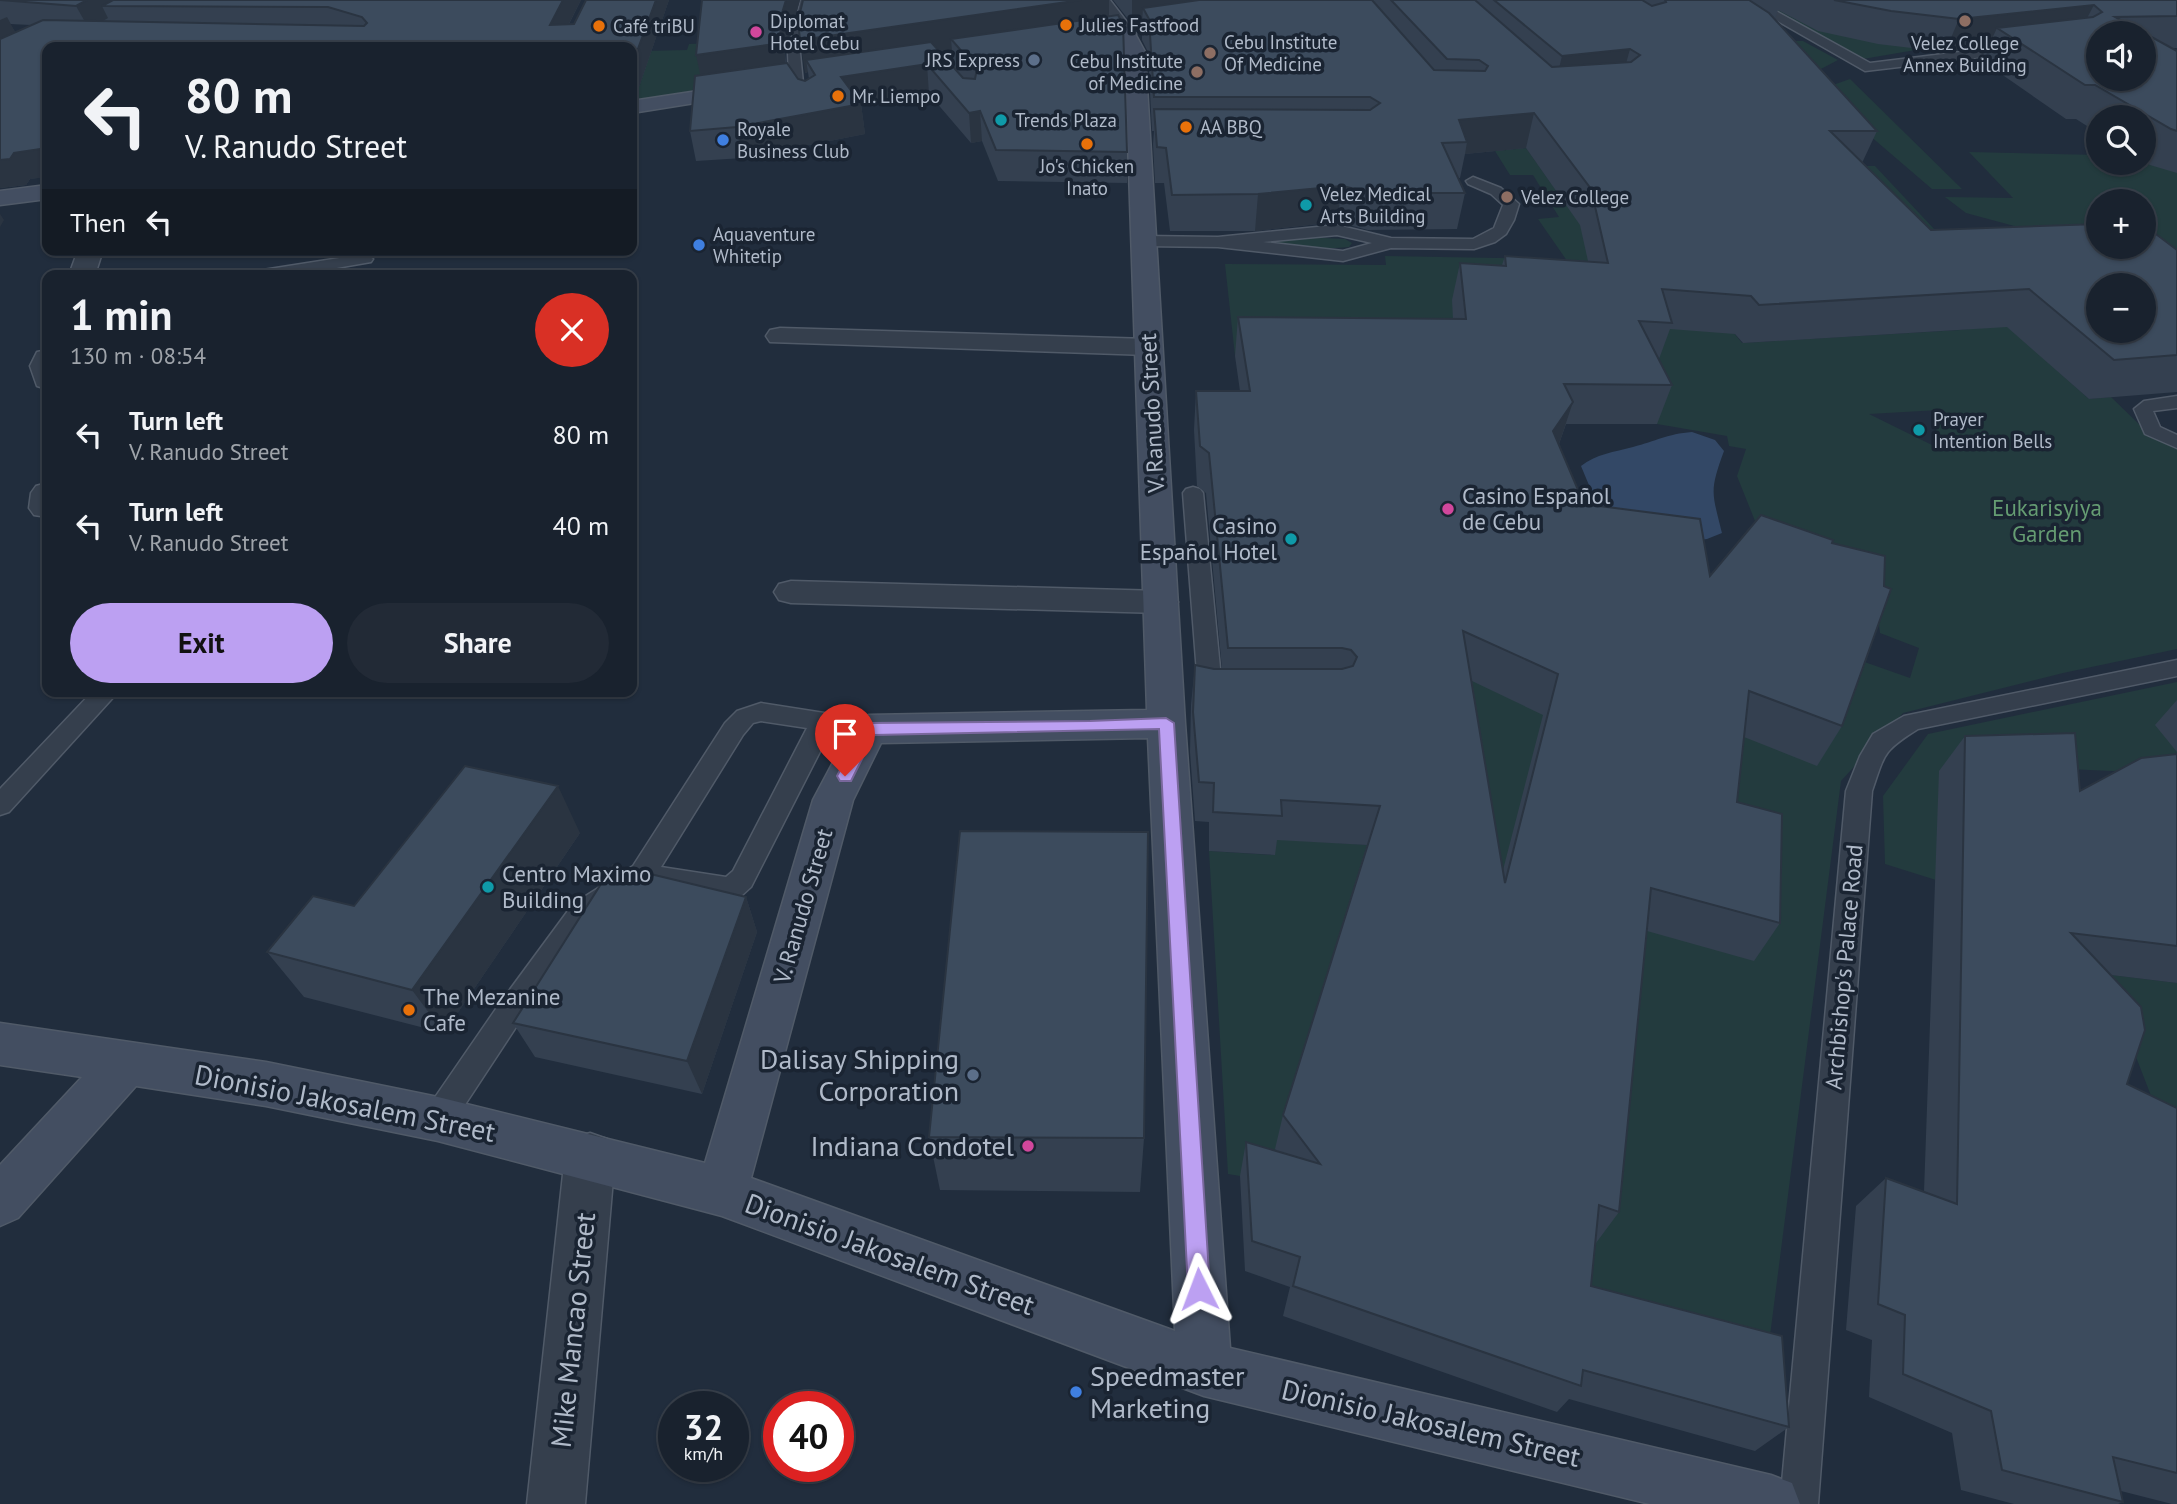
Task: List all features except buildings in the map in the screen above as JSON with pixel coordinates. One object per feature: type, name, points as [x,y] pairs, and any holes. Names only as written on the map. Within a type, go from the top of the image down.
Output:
[{"type":"street","name":"V. Ranudo Street","points":[[1101,0],[1135,52],[1145,138],[1144,241],[1161,602],[1203,1369]]},
{"type":"street","points":[[637,106],[822,79]]},
{"type":"street","points":[[0,198],[42,193]]},
{"type":"street","points":[[780,336],[1149,347]]},
{"type":"street","points":[[791,592],[1161,602]]},
{"type":"street","points":[[869,729],[1090,727],[1166,703]]},
{"type":"street","name":"V. Ranudo Street","points":[[722,1192],[833,800],[869,729]]},
{"type":"street","name":"Dionisio Jakosalem Street","points":[[0,1044],[267,1084],[438,1119],[590,1156],[722,1192],[1203,1369],[1771,1504]]},
{"type":"street","points":[[0,1201],[127,1062]]},
{"type":"street","name":"Mike Mancao Street","points":[[555,1504],[590,1156]]},
{"type":"lane","points":[[807,0],[794,54],[782,85],[810,104]]},
{"type":"lane","points":[[1732,0],[1797,38]]},
{"type":"lane","points":[[1747,0],[1866,67],[2037,47]]},
{"type":"lane","points":[[1218,242],[1337,230],[1391,243],[1474,244],[1486,241],[1499,232],[1507,223],[1511,204],[1496,191],[1473,181]]},
{"type":"lane","points":[[1144,241],[1218,242],[1343,256],[1391,243]]},
{"type":"lane","points":[[293,270],[365,258]]},
{"type":"lane","points":[[2177,402],[2151,405],[2143,409],[2152,430],[2177,442]]},
{"type":"lane","points":[[1193,493],[1210,699],[1237,699]]},
{"type":"lane","name":"Archbishop's Palace Road","points":[[1799,1504],[1859,791],[1872,756],[1882,740],[1912,722],[2177,668]]},
{"type":"lane","points":[[1166,703],[1208,682]]},
{"type":"lane","points":[[0,805],[101,697]]},
{"type":"lane","points":[[438,1119],[510,1012],[583,912],[642,874],[745,717],[761,712],[869,729]]},
{"type":"lane","points":[[642,874],[731,889],[742,879],[823,721]]},
{"type":"green space","points":[[1755,0],[1870,0],[1962,42],[1863,59]]},
{"type":"green space","name":"Eukarisyiya Garden","points":[[1793,41],[1803,41],[1838,60],[1802,79],[1845,166],[1875,166],[1950,246],[1691,280],[1742,343],[1960,330],[2038,320],[2044,359],[2089,399],[2111,397],[2145,430],[2177,448],[2177,649],[2063,673],[1903,713],[1841,781],[1766,1367],[1568,1316],[1577,1237],[1596,1243],[1528,792],[1452,1180],[1401,1163],[1240,1176],[1228,1174],[1209,851],[1274,855],[1275,839],[1479,852],[1414,656],[1856,659],[1910,678],[1919,648],[1880,633],[1874,583],[1759,531],[1737,476],[1746,449],[1729,446],[1727,436],[1657,424],[1627,363],[1681,287],[1456,347],[1406,357],[1235,356],[1225,264],[1386,265],[1385,256],[1557,259],[1560,266],[1572,268],[1538,219],[1559,217],[1533,175],[1510,175],[1495,151],[1526,148],[1609,265]],"holes":[[[1939,410],[1934,446],[1869,414]]]},
{"type":"green space","points":[[718,43],[706,88],[637,101],[637,90],[645,68],[644,51],[687,50],[689,44]]},
{"type":"green space","points":[[1850,79],[1962,189],[1932,189],[1834,105],[1830,86]]},
{"type":"green space","points":[[1969,152],[2086,155],[2086,175],[2156,175],[2156,161],[2177,171],[2177,307],[2156,290],[2156,273],[2134,273],[2117,259],[2058,262],[2018,227],[1966,213],[1945,197],[2013,198]]},
{"type":"green space","points":[[1345,239],[1352,243],[1349,247],[1323,249],[1254,244],[1254,240]]},
{"type":"green space","points":[[2177,682],[2177,774],[2046,768],[1936,880],[1885,864],[1883,796],[1928,734]]},
{"type":"green space","points":[[2104,974],[2177,983],[2177,1145],[2165,1132]]},
{"type":"water","points":[[1692,432],[1715,440],[1724,451],[1714,484],[1722,533],[1707,539],[1670,544],[1588,509],[1596,502],[1581,466],[1606,454]]},
{"type":"place","name":"Velez College Annex Building","points":[[1965,21]]},
{"type":"place","name":"Julies Fastfood","points":[[1066,25]]},
{"type":"place","name":"Café triBU","points":[[599,26]]},
{"type":"place","name":"Diplomat Hotel Cebu","points":[[756,32]]},
{"type":"place","name":"Cebu Institute Of Medicine","points":[[1210,53]]},
{"type":"place","name":"JRS Express","points":[[1034,60]]},
{"type":"place","name":"Cebu Institute of Medicine","points":[[1197,72]]},
{"type":"place","name":"Mr. Liempo","points":[[838,96]]},
{"type":"place","name":"Trends Plaza","points":[[1001,120]]},
{"type":"place","name":"AA BBQ","points":[[1186,127]]},
{"type":"place","name":"Royale Business Club","points":[[723,140]]},
{"type":"place","name":"Jo's Chicken Inato","points":[[1087,144]]},
{"type":"place","name":"Velez College","points":[[1507,197]]},
{"type":"place","name":"Velez Medical Arts Building","points":[[1306,205]]},
{"type":"place","name":"Aquaventure Whitetip","points":[[699,245]]},
{"type":"place","name":"Prayer Intention Bells","points":[[1919,430]]},
{"type":"place","name":"Casino Español de Cebu","points":[[1448,509]]},
{"type":"place","name":"Casino Español Hotel","points":[[1291,539]]},
{"type":"place","name":"Centro Maximo Building","points":[[488,887]]},
{"type":"place","name":"The Mezanine Cafe","points":[[409,1010]]},
{"type":"place","name":"Dalisay Shipping Corporation","points":[[973,1075]]},
{"type":"place","name":"Indiana Condotel","points":[[1028,1146]]},
{"type":"place","name":"Speedmaster Marketing","points":[[1076,1392]]},
{"type":"route","points":[[845,776],[869,729],[1090,727],[1166,723],[1199,1289]]}]
